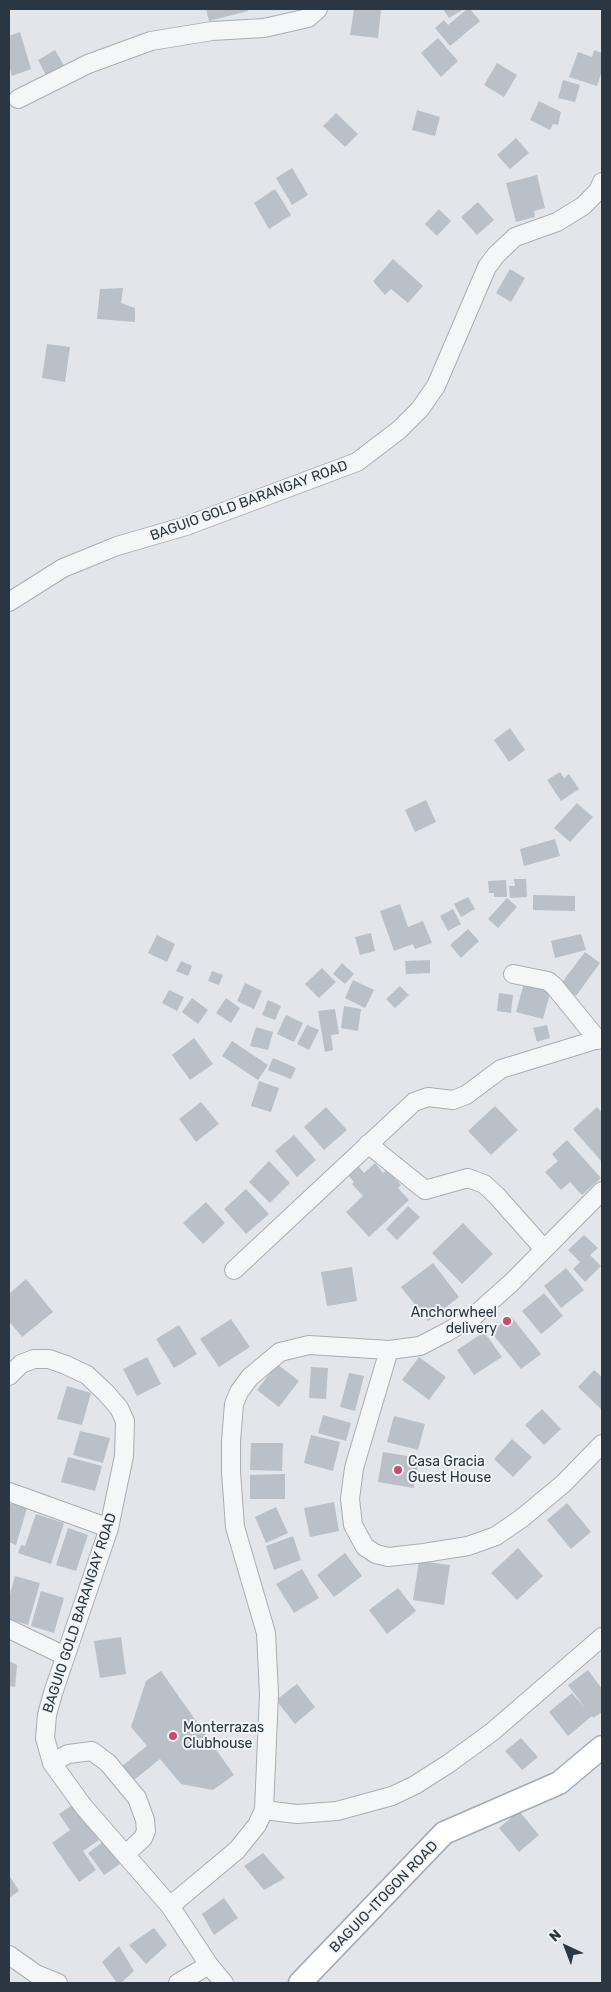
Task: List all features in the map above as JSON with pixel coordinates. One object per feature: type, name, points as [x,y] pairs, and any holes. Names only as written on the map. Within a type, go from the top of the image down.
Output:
[{"type":"main road","name":"BAGUIO-ITOGON ROAD","points":[[300,1983],[444,1834],[559,1783],[602,1748]]},
{"type":"street","points":[[18,99],[88,64],[151,41],[212,31],[264,28],[308,18],[318,9]]},
{"type":"street","name":"BAGUIO GOLD BARANGAY ROAD","points":[[9,602],[63,568],[81,560],[117,546],[186,526],[357,462],[399,430],[420,409],[431,394],[487,267],[496,255],[515,237],[557,222],[583,206],[598,191],[602,182]]},
{"type":"street","points":[[234,1270],[403,1110],[420,1099],[453,1100],[466,1095],[501,1069],[600,1039],[554,986],[540,979],[512,974]]},
{"type":"street","points":[[368,1144],[425,1190],[468,1178],[484,1184],[544,1250]]},
{"type":"street","points":[[170,1906],[237,1850],[257,1825],[264,1810],[269,1694],[266,1633],[235,1527],[231,1456],[234,1404],[250,1377],[280,1352],[309,1345],[389,1350],[420,1346],[474,1316],[544,1250],[602,1191]]},
{"type":"street","points":[[389,1350],[354,1468],[350,1499],[353,1525],[365,1547],[376,1554],[388,1557],[424,1553],[468,1546],[496,1536],[522,1518],[563,1484],[602,1444]]},
{"type":"street","name":"BAGUIO GOLD BARANGAY ROAD","points":[[9,1376],[21,1364],[34,1359],[49,1359],[87,1375],[119,1408],[125,1421],[124,1456],[109,1528],[47,1715],[45,1738],[52,1763],[83,1806],[170,1906],[209,1965],[224,1983]]},
{"type":"street","points":[[9,1492],[109,1528]]},
{"type":"street","points":[[9,1629],[65,1656]]},
{"type":"street","points":[[264,1810],[297,1814],[337,1811],[392,1796],[415,1785],[492,1732],[602,1637]]},
{"type":"street","points":[[52,1763],[68,1754],[92,1750],[108,1763],[138,1798],[145,1820],[146,1831],[136,1846],[126,1854]]},
{"type":"street","points":[[9,1955],[36,1974],[58,1983]]},
{"type":"street","points":[[178,1983],[209,1965]]},
{"type":"building","points":[[206,9],[248,9],[248,11],[209,21]]},
{"type":"building","points":[[354,9],[381,9],[378,38],[350,35]]},
{"type":"building","points":[[443,9],[464,9],[449,18]]},
{"type":"building","points":[[467,9],[470,9],[480,21],[450,46],[435,28],[444,20],[448,25]]},
{"type":"building","points":[[20,32],[31,69],[12,76],[9,65],[9,36]]},
{"type":"building","points":[[438,38],[458,61],[441,77],[421,53]]},
{"type":"building","points":[[55,50],[66,69],[48,79],[38,60]]},
{"type":"building","points":[[594,50],[602,53],[602,71],[597,86],[569,77],[578,52],[592,57]]},
{"type":"building","points":[[497,63],[517,75],[504,97],[484,85]]},
{"type":"building","points":[[563,80],[580,85],[575,102],[558,98]]},
{"type":"building","points":[[539,101],[561,112],[558,125],[553,124],[550,130],[530,120]]},
{"type":"building","points":[[417,110],[440,117],[435,136],[412,130]]},
{"type":"building","points":[[336,113],[358,134],[345,147],[323,126]]},
{"type":"building","points":[[516,138],[529,153],[510,169],[497,155]]},
{"type":"building","points":[[292,168],[308,195],[292,205],[276,178]]},
{"type":"building","points":[[537,175],[545,208],[534,211],[535,217],[516,222],[506,183]]},
{"type":"building","points":[[275,189],[291,215],[269,229],[254,203]]},
{"type":"building","points":[[478,202],[494,220],[477,235],[461,217]]},
{"type":"building","points":[[439,209],[451,221],[437,236],[425,224]]},
{"type":"building","points":[[393,259],[423,286],[408,303],[391,289],[385,295],[373,281]]},
{"type":"building","points":[[510,269],[525,278],[511,302],[496,293]]},
{"type":"building","points":[[123,288],[121,303],[135,308],[135,322],[97,319],[100,289]]},
{"type":"building","points":[[47,344],[70,347],[65,382],[42,378]]},
{"type":"building","points":[[510,728],[525,750],[509,762],[494,740]]},
{"type":"building","points":[[560,772],[564,778],[569,774],[579,789],[561,801],[547,780]]},
{"type":"building","points":[[426,800],[436,822],[415,832],[405,810]]},
{"type":"building","points":[[577,803],[593,817],[570,842],[554,828]]},
{"type":"building","points":[[555,839],[560,856],[524,866],[520,849]]},
{"type":"building","points":[[514,879],[526,879],[527,897],[510,898],[509,886],[515,886]]},
{"type":"building","points":[[506,880],[507,897],[494,897],[494,893],[489,893],[488,881]]},
{"type":"building","points":[[533,895],[575,896],[575,911],[533,910]]},
{"type":"building","points":[[468,897],[475,909],[461,917],[454,904]]},
{"type":"building","points":[[507,898],[517,907],[498,928],[488,919]]},
{"type":"building","points":[[400,904],[408,927],[423,921],[432,943],[415,949],[413,944],[394,951],[380,911]]},
{"type":"building","points":[[453,909],[461,924],[448,931],[440,916]]},
{"type":"building","points":[[468,929],[479,941],[461,958],[450,945]]},
{"type":"building","points":[[371,933],[375,951],[360,955],[355,937]]},
{"type":"building","points":[[581,934],[586,950],[555,958],[551,941]]},
{"type":"building","points":[[157,935],[175,944],[167,962],[148,953]]},
{"type":"building","points":[[585,952],[600,963],[576,996],[560,985]]},
{"type":"building","points":[[430,960],[430,973],[406,974],[405,961]]},
{"type":"building","points":[[181,961],[192,966],[188,976],[176,971]]},
{"type":"building","points":[[342,963],[354,974],[345,984],[333,974]]},
{"type":"building","points":[[322,968],[336,982],[319,998],[305,984]]},
{"type":"building","points":[[212,971],[223,975],[219,985],[208,981]]},
{"type":"building","points":[[353,980],[374,990],[365,1008],[345,998]]},
{"type":"building","points":[[245,983],[262,991],[254,1009],[237,1001]]},
{"type":"building","points":[[524,983],[551,990],[543,1019],[516,1012]]},
{"type":"building","points":[[400,986],[409,995],[395,1008],[386,999]]},
{"type":"building","points":[[169,990],[184,997],[177,1011],[162,1003]]},
{"type":"building","points":[[499,993],[513,995],[511,1013],[497,1011]]},
{"type":"building","points":[[192,998],[208,1010],[198,1024],[182,1012]]},
{"type":"building","points":[[226,998],[240,1008],[231,1023],[216,1013]]},
{"type":"building","points":[[268,1000],[281,1006],[275,1020],[262,1015]]},
{"type":"building","points":[[344,1006],[361,1009],[358,1031],[341,1028]]},
{"type":"building","points":[[335,1009],[339,1034],[331,1035],[333,1050],[325,1052],[318,1011]]},
{"type":"building","points":[[286,1015],[303,1023],[294,1042],[277,1034]]},
{"type":"building","points":[[307,1025],[319,1030],[309,1050],[297,1044]]},
{"type":"building","points":[[547,1025],[550,1038],[537,1042],[533,1028]]},
{"type":"building","points":[[256,1027],[273,1032],[268,1050],[250,1046]]},
{"type":"building","points":[[194,1038],[213,1064],[190,1080],[172,1055]]},
{"type":"building","points":[[232,1041],[268,1065],[258,1080],[222,1056]]},
{"type":"building","points":[[273,1058],[296,1068],[291,1079],[268,1070]]},
{"type":"building","points":[[259,1081],[279,1088],[271,1112],[251,1106]]},
{"type":"building","points":[[201,1102],[219,1124],[196,1142],[179,1119]]},
{"type":"building","points":[[495,1106],[518,1130],[491,1155],[468,1131]]},
{"type":"building","points":[[326,1107],[347,1130],[324,1150],[304,1127]]},
{"type":"building","points":[[597,1107],[602,1113],[601,1161],[573,1129]]},
{"type":"building","points":[[294,1135],[316,1160],[297,1177],[275,1151]]},
{"type":"building","points":[[567,1140],[601,1178],[582,1195],[570,1182],[561,1190],[545,1172],[558,1161],[552,1154]]},
{"type":"building","points":[[269,1161],[290,1183],[270,1203],[249,1182]]},
{"type":"building","points":[[375,1163],[383,1173],[387,1170],[401,1185],[398,1188],[409,1200],[369,1237],[346,1212],[363,1196],[352,1184],[354,1182],[348,1175],[358,1166],[364,1173]]},
{"type":"building","points":[[246,1189],[269,1214],[246,1234],[224,1209]]},
{"type":"building","points":[[206,1202],[225,1223],[203,1244],[183,1223]]},
{"type":"building","points":[[408,1206],[420,1217],[397,1240],[386,1229]]},
{"type":"building","points":[[463,1223],[493,1254],[462,1284],[432,1253]]},
{"type":"building","points":[[584,1235],[598,1248],[590,1255],[601,1266],[585,1282],[573,1269],[580,1262],[568,1250]]},
{"type":"building","points":[[433,1263],[459,1297],[428,1321],[401,1287]]},
{"type":"building","points":[[352,1267],[357,1301],[327,1306],[321,1272]]},
{"type":"building","points":[[566,1268],[584,1290],[561,1308],[544,1286]]},
{"type":"building","points":[[26,1279],[53,1312],[22,1337],[9,1321],[9,1294]]},
{"type":"building","points":[[544,1293],[563,1316],[541,1334],[522,1311]]},
{"type":"building","points":[[511,1316],[541,1354],[521,1369],[491,1332]]},
{"type":"building","points":[[231,1319],[250,1347],[219,1367],[200,1339]]},
{"type":"building","points":[[179,1325],[197,1354],[174,1368],[156,1339]]},
{"type":"building","points":[[484,1332],[502,1357],[474,1375],[457,1350]]},
{"type":"building","points":[[147,1357],[161,1384],[137,1396],[123,1369]]},
{"type":"building","points":[[419,1357],[446,1377],[429,1400],[402,1380]]},
{"type":"building","points":[[277,1364],[299,1381],[279,1407],[257,1390]]},
{"type":"building","points":[[311,1367],[328,1368],[326,1399],[309,1398]]},
{"type":"building","points":[[594,1370],[602,1377],[602,1410],[578,1387]]},
{"type":"building","points":[[349,1373],[364,1376],[355,1411],[340,1407]]},
{"type":"building","points":[[67,1386],[91,1393],[82,1425],[57,1419]]},
{"type":"building","points":[[542,1409],[561,1429],[544,1445],[525,1425]]},
{"type":"building","points":[[323,1415],[351,1423],[346,1441],[318,1433]]},
{"type":"building","points":[[394,1416],[425,1424],[418,1450],[387,1442]]},
{"type":"building","points":[[80,1431],[110,1438],[103,1463],[73,1455]]},
{"type":"building","points":[[311,1435],[340,1442],[333,1471],[304,1463]]},
{"type":"building","points":[[512,1439],[532,1457],[513,1477],[494,1459]]},
{"type":"building","points":[[251,1443],[283,1443],[282,1471],[250,1470]]},
{"type":"building","name":"Casa Gracia Guest House","points":[[383,1452],[419,1458],[414,1488],[378,1482]]},
{"type":"building","points":[[68,1457],[102,1466],[95,1491],[61,1482]]},
{"type":"building","points":[[285,1474],[285,1499],[250,1499],[250,1475]]},
{"type":"building","points":[[334,1502],[339,1531],[310,1537],[304,1508]]},
{"type":"building","points":[[9,1503],[27,1508],[16,1545],[9,1542]]},
{"type":"building","points":[[567,1503],[591,1532],[571,1549],[547,1520]]},
{"type":"building","points":[[276,1507],[288,1533],[266,1543],[255,1517]]},
{"type":"building","points":[[36,1514],[64,1523],[51,1564],[18,1553],[21,1545],[25,1546]]},
{"type":"building","points":[[68,1528],[88,1535],[76,1571],[56,1565]]},
{"type":"building","points":[[293,1536],[301,1560],[274,1570],[266,1546]]},
{"type":"building","points":[[518,1548],[543,1576],[517,1600],[491,1573]]},
{"type":"building","points":[[345,1553],[362,1576],[334,1597],[317,1575]]},
{"type":"building","points":[[419,1561],[450,1565],[444,1605],[413,1600]]},
{"type":"building","points":[[302,1569],[319,1598],[294,1613],[276,1584]]},
{"type":"building","points":[[15,1576],[40,1583],[28,1625],[9,1619],[9,1598]]},
{"type":"building","points":[[398,1588],[416,1611],[387,1634],[369,1610]]},
{"type":"building","points":[[41,1591],[64,1598],[54,1633],[31,1626]]},
{"type":"building","points":[[121,1637],[126,1674],[100,1678],[94,1641]]},
{"type":"building","points":[[9,1661],[17,1665],[15,1687],[9,1686]]},
{"type":"building","points":[[588,1670],[602,1689],[602,1712],[593,1718],[592,1716],[568,1736],[549,1712],[572,1693],[585,1708],[568,1685]]},
{"type":"building","name":"Monterrazas Clubhouse","points":[[161,1671],[234,1775],[213,1790],[181,1784],[160,1759],[134,1780],[122,1766],[147,1746],[131,1727],[146,1681]]},
{"type":"building","points":[[297,1684],[315,1707],[295,1724],[276,1700]]},
{"type":"building","points":[[521,1738],[538,1757],[522,1770],[505,1751]]},
{"type":"building","points":[[74,1804],[99,1840],[83,1851],[96,1870],[79,1882],[52,1843],[70,1830],[59,1814]]},
{"type":"building","points":[[519,1811],[539,1835],[519,1852],[499,1828]]},
{"type":"building","points":[[104,1841],[120,1864],[104,1875],[88,1853]]},
{"type":"building","points":[[263,1853],[285,1878],[264,1890],[244,1866]]},
{"type":"building","points":[[9,1875],[19,1891],[9,1898]]},
{"type":"building","points":[[224,1898],[238,1918],[214,1935],[202,1914]]},
{"type":"building","points":[[154,1928],[167,1945],[146,1964],[129,1945]]},
{"type":"building","points":[[119,1946],[134,1971],[121,1983],[117,1983],[102,1962]]},
{"type":"place","name":"Anchorwheel delivery","points":[[507,1321]]},
{"type":"place","name":"Casa Gracia Guest House","points":[[398,1470]]},
{"type":"place","name":"Monterrazas Clubhouse","points":[[173,1736]]}]
